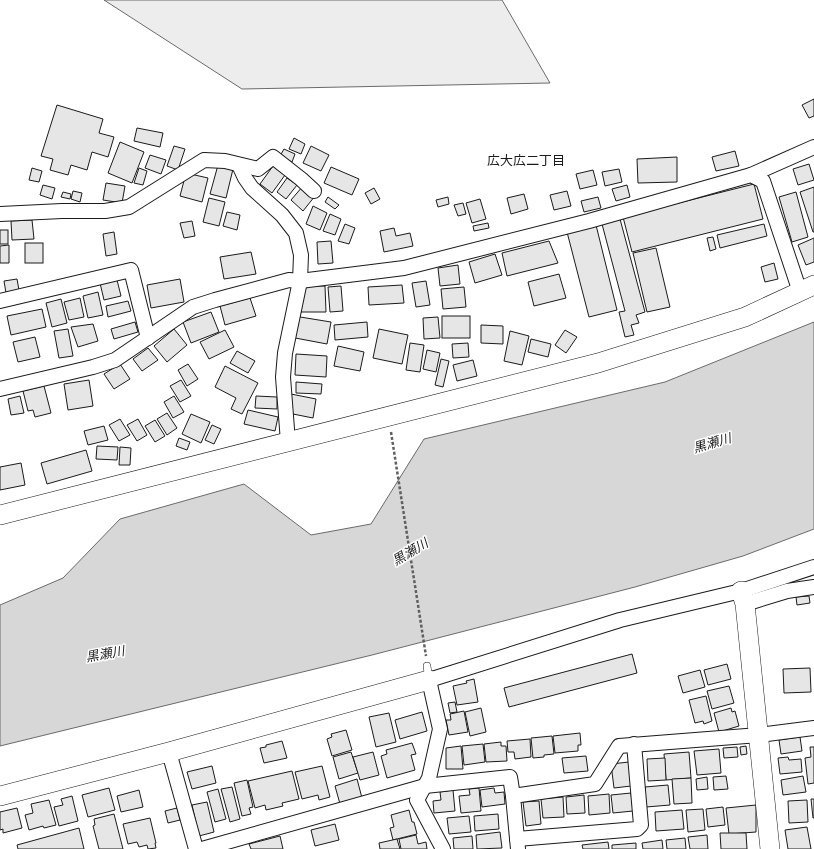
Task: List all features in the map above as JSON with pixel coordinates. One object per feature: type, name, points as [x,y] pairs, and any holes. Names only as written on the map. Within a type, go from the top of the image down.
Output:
[{"type":"street","points":[[0,389],[93,367],[115,360],[193,307],[214,300],[289,280],[300,281],[404,268],[589,221],[751,175],[814,147]]},
{"type":"street","points":[[0,214],[62,211],[105,211],[129,207],[204,160],[225,161],[258,169],[273,157],[314,191]]},
{"type":"street","points":[[239,164],[245,178],[252,188],[282,214],[296,233],[301,255],[300,281],[285,353],[283,377],[288,442]]},
{"type":"street","points":[[0,515],[598,363],[744,318],[807,289],[763,181],[751,175]]},
{"type":"street","points":[[0,301],[131,270],[148,338]]},
{"type":"street","points":[[743,598],[814,566]]},
{"type":"street","points":[[0,796],[169,752],[428,673],[620,620],[814,587]]},
{"type":"street","points":[[743,598],[759,735],[770,849]]},
{"type":"street","points":[[428,673],[440,729],[429,778],[418,800],[443,849]]},
{"type":"street","points":[[513,796],[595,784],[619,746],[759,735],[814,728]]},
{"type":"street","points":[[202,849],[425,786],[510,777],[518,844],[637,829],[641,825],[634,744]]},
{"type":"street","points":[[169,752],[196,849]]},
{"type":"path","points":[[390,426],[428,673]]},
{"type":"shaded area","points":[[104,0],[502,0],[550,83],[242,89]]},
{"type":"water","name":"黒瀬川","points":[[814,322],[814,529],[743,556],[635,587],[372,655],[0,746],[0,605],[63,578],[120,519],[244,484],[311,535],[371,524],[424,439],[665,382]]},
{"type":"building","points":[[814,99],[814,116],[809,118],[802,105]]},
{"type":"building","points":[[57,105],[103,119],[99,133],[114,137],[108,157],[92,152],[87,170],[71,165],[68,175],[50,170],[53,159],[41,156]]},
{"type":"building","points":[[137,128],[163,133],[160,147],[134,141]]},
{"type":"building","points":[[294,138],[305,144],[301,154],[289,149]]},
{"type":"building","points":[[120,142],[144,152],[132,183],[108,173]]},
{"type":"building","points":[[174,146],[185,149],[178,170],[167,166]]},
{"type":"building","points":[[311,146],[329,155],[321,171],[303,163]]},
{"type":"building","points":[[284,149],[295,154],[292,162],[280,156]]},
{"type":"building","points":[[735,151],[739,166],[716,171],[712,157]]},
{"type":"building","points":[[150,155],[166,160],[161,174],[145,168]]},
{"type":"building","points":[[677,157],[677,182],[638,183],[637,159]]},
{"type":"building","points":[[809,164],[814,180],[798,185],[793,169]]},
{"type":"building","points":[[218,165],[233,169],[226,198],[210,194]]},
{"type":"building","points":[[273,166],[285,175],[272,193],[260,184]]},
{"type":"building","points":[[331,167],[359,179],[352,195],[324,183]]},
{"type":"building","points":[[32,168],[42,171],[39,182],[29,180]]},
{"type":"building","points":[[139,168],[147,171],[143,185],[134,183]]},
{"type":"building","points":[[619,169],[622,182],[605,186],[602,172]]},
{"type":"building","points":[[593,170],[597,185],[580,189],[576,174]]},
{"type":"building","points":[[186,173],[208,178],[202,202],[180,196]]},
{"type":"building","points":[[287,178],[297,185],[286,199],[277,192]]},
{"type":"building","points":[[106,183],[125,186],[122,203],[103,200]]},
{"type":"building","points":[[754,184],[763,219],[632,252],[623,217]]},
{"type":"building","points":[[43,185],[55,188],[52,199],[40,195]]},
{"type":"building","points":[[627,185],[630,197],[616,201],[612,189]]},
{"type":"building","points":[[303,186],[315,196],[303,211],[291,200]]},
{"type":"building","points":[[814,187],[814,232],[813,232],[800,192]]},
{"type":"building","points":[[374,188],[380,199],[371,204],[365,193]]},
{"type":"building","points":[[73,191],[82,193],[80,202],[71,199]]},
{"type":"building","points":[[567,191],[571,206],[554,210],[550,195]]},
{"type":"building","points":[[63,192],[71,194],[70,199],[61,197]]},
{"type":"building","points":[[796,192],[808,237],[792,242],[779,197]]},
{"type":"building","points":[[524,194],[528,209],[511,214],[507,198]]},
{"type":"building","points":[[328,197],[339,205],[335,209],[325,202]]},
{"type":"building","points":[[448,197],[449,204],[438,207],[436,200]]},
{"type":"building","points":[[598,197],[601,208],[584,212],[581,201]]},
{"type":"building","points":[[209,198],[225,202],[219,226],[203,222]]},
{"type":"building","points":[[480,199],[486,219],[472,223],[466,203]]},
{"type":"building","points":[[463,203],[466,214],[458,216],[454,205]]},
{"type":"building","points":[[313,206],[327,213],[320,230],[306,224]]},
{"type":"building","points":[[227,212],[240,215],[237,230],[223,226]]},
{"type":"building","points":[[330,214],[341,219],[335,235],[323,231]]},
{"type":"building","points":[[620,219],[645,312],[636,315],[639,323],[631,325],[634,335],[625,337],[619,312],[625,311],[602,224]]},
{"type":"building","points":[[32,220],[34,239],[12,240],[11,221]]},
{"type":"building","points":[[192,221],[195,236],[184,238],[180,223]]},
{"type":"building","points":[[488,223],[489,228],[474,231],[473,226]]},
{"type":"building","points":[[345,224],[355,228],[349,244],[338,241]]},
{"type":"building","points":[[764,224],[767,236],[720,248],[717,235]]},
{"type":"building","points":[[596,225],[617,310],[589,317],[567,232]]},
{"type":"building","points":[[394,228],[396,236],[410,233],[413,246],[384,252],[380,231]]},
{"type":"building","points":[[0,230],[8,230],[8,244],[0,244]]},
{"type":"building","points":[[114,232],[117,254],[106,256],[103,234]]},
{"type":"building","points":[[713,237],[716,249],[710,251],[707,238]]},
{"type":"building","points":[[814,238],[814,262],[806,265],[798,245]]},
{"type":"building","points":[[331,241],[333,263],[318,264],[317,242]]},
{"type":"building","points":[[549,241],[558,263],[507,276],[502,253]]},
{"type":"building","points":[[25,243],[43,243],[43,263],[25,263]]},
{"type":"building","points":[[9,245],[9,263],[0,263],[0,246]]},
{"type":"building","points":[[656,248],[670,307],[647,312],[633,253]]},
{"type":"building","points":[[251,252],[256,274],[224,279],[220,257]]},
{"type":"building","points":[[495,254],[502,275],[475,283],[469,262]]},
{"type":"building","points":[[774,263],[778,279],[765,282],[761,267]]},
{"type":"building","points":[[458,265],[460,284],[440,286],[438,268]]},
{"type":"building","points":[[559,274],[566,298],[534,306],[528,282]]},
{"type":"building","points":[[17,279],[19,290],[6,293],[4,281]]},
{"type":"building","points":[[180,279],[184,302],[151,308],[147,285]]},
{"type":"building","points":[[117,280],[121,296],[104,300],[100,283]]},
{"type":"building","points":[[426,281],[430,305],[416,307],[412,283]]},
{"type":"building","points":[[402,285],[404,303],[369,305],[368,287]]},
{"type":"building","points":[[300,286],[325,286],[326,312],[301,312]]},
{"type":"building","points":[[341,286],[343,311],[330,312],[328,287]]},
{"type":"building","points":[[464,287],[466,307],[443,309],[441,289]]},
{"type":"building","points":[[98,292],[103,315],[88,318],[83,296]]},
{"type":"building","points":[[80,298],[84,317],[69,320],[64,302]]},
{"type":"building","points":[[250,298],[256,316],[225,325],[220,306]]},
{"type":"building","points":[[61,299],[67,323],[52,327],[46,303]]},
{"type":"building","points":[[128,301],[131,311],[108,317],[106,306]]},
{"type":"building","points":[[42,309],[46,327],[11,335],[7,316]]},
{"type":"building","points":[[211,312],[219,332],[191,343],[183,322]]},
{"type":"building","points":[[294,316],[331,322],[327,344],[290,337]]},
{"type":"building","points":[[442,316],[470,316],[470,338],[442,338]]},
{"type":"building","points":[[438,317],[440,338],[424,339],[423,318]]},
{"type":"building","points":[[135,322],[138,332],[114,339],[111,329]]},
{"type":"building","points":[[367,322],[368,337],[335,340],[334,325]]},
{"type":"building","points":[[93,324],[98,341],[78,347],[71,327]]},
{"type":"building","points":[[481,325],[503,326],[503,344],[481,343]]},
{"type":"building","points":[[68,329],[73,356],[59,358],[54,331]]},
{"type":"building","points":[[174,329],[187,345],[167,362],[154,346]]},
{"type":"building","points":[[379,329],[408,335],[402,364],[373,358]]},
{"type":"building","points":[[225,330],[234,347],[209,359],[200,342]]},
{"type":"building","points":[[565,330],[577,337],[566,353],[555,345]]},
{"type":"building","points":[[510,331],[529,336],[522,365],[504,361]]},
{"type":"building","points":[[35,337],[40,357],[18,362],[13,342]]},
{"type":"building","points":[[531,339],[551,344],[548,357],[528,352]]},
{"type":"building","points":[[410,343],[424,345],[420,372],[406,370]]},
{"type":"building","points":[[468,343],[469,357],[453,358],[452,344]]},
{"type":"building","points":[[338,346],[364,352],[360,371],[334,366]]},
{"type":"building","points":[[148,348],[158,360],[142,371],[133,359]]},
{"type":"building","points":[[427,350],[440,353],[436,372],[423,369]]},
{"type":"building","points":[[237,351],[255,361],[248,373],[230,363]]},
{"type":"building","points":[[296,354],[327,356],[326,377],[295,375]]},
{"type":"building","points":[[441,359],[449,361],[443,387],[435,385]]},
{"type":"building","points":[[473,360],[477,376],[457,381],[453,365]]},
{"type":"building","points":[[120,364],[130,379],[114,389],[104,374]]},
{"type":"building","points":[[188,364],[198,379],[187,386],[178,370]]},
{"type":"building","points":[[225,366],[258,383],[242,414],[231,409],[236,398],[215,387]]},
{"type":"building","points":[[89,380],[93,406],[68,410],[64,384]]},
{"type":"building","points":[[181,380],[191,396],[180,402],[170,386]]},
{"type":"building","points":[[296,382],[322,384],[321,394],[296,393]]},
{"type":"building","points":[[44,386],[51,413],[35,417],[33,410],[28,411],[23,391]]},
{"type":"building","points":[[291,394],[316,399],[313,418],[288,413]]},
{"type":"building","points":[[20,396],[24,413],[11,415],[8,399]]},
{"type":"building","points":[[174,396],[184,412],[173,418],[164,402]]},
{"type":"building","points":[[256,396],[277,397],[277,409],[255,408]]},
{"type":"building","points":[[248,410],[278,417],[275,431],[244,424]]},
{"type":"building","points":[[167,413],[177,428],[167,435],[157,419]]},
{"type":"building","points":[[191,414],[210,422],[201,443],[182,434]]},
{"type":"building","points":[[120,419],[130,435],[119,441],[109,425]]},
{"type":"building","points":[[138,419],[147,435],[137,441],[127,425]]},
{"type":"building","points":[[155,420],[165,436],[155,442],[145,426]]},
{"type":"building","points":[[212,425],[221,429],[214,444],[205,440]]},
{"type":"building","points":[[104,426],[108,440],[88,445],[84,431]]},
{"type":"building","points":[[179,438],[190,442],[187,450],[176,446]]},
{"type":"building","points":[[97,446],[118,447],[117,460],[96,459]]},
{"type":"building","points":[[120,447],[131,448],[130,465],[119,465]]},
{"type":"building","points":[[86,450],[92,471],[47,484],[41,463]]},
{"type":"building","points":[[21,463],[25,485],[0,490],[0,467]]},
{"type":"building","points":[[809,596],[810,603],[797,605],[796,597]]},
{"type":"building","points":[[632,654],[637,673],[509,707],[504,688]]},
{"type":"building","points":[[727,664],[731,679],[708,685],[704,670]]},
{"type":"building","points":[[810,668],[811,692],[784,693],[783,669]]},
{"type":"building","points":[[700,670],[705,687],[683,693],[678,676]]},
{"type":"building","points":[[474,679],[478,702],[457,705],[453,686],[467,683],[466,681]]},
{"type":"building","points":[[729,686],[734,703],[712,709],[707,691]]},
{"type":"building","points":[[706,696],[712,721],[704,724],[703,721],[695,723],[689,700]]},
{"type":"building","points":[[455,702],[457,712],[450,713],[448,703]]},
{"type":"building","points":[[481,708],[486,732],[470,736],[465,712]]},
{"type":"building","points":[[731,708],[732,712],[735,711],[739,726],[719,732],[714,713]]},
{"type":"building","points":[[464,711],[468,732],[449,735],[446,720],[451,720],[450,714]]},
{"type":"building","points":[[422,712],[427,731],[400,739],[395,720]]},
{"type":"building","points":[[389,713],[396,742],[376,747],[369,717]]},
{"type":"building","points":[[346,730],[352,750],[332,756],[327,739],[332,737],[331,734]]},
{"type":"building","points":[[580,733],[581,745],[578,745],[578,751],[555,753],[553,736]]},
{"type":"building","points":[[552,736],[554,754],[533,758],[531,738]]},
{"type":"building","points":[[800,737],[802,751],[781,754],[779,740]]},
{"type":"building","points":[[530,739],[531,757],[515,759],[514,752],[508,752],[507,741]]},
{"type":"building","points":[[282,741],[287,758],[264,763],[260,748]]},
{"type":"building","points":[[501,742],[501,746],[506,746],[507,761],[486,762],[484,744]]},
{"type":"building","points":[[412,743],[416,754],[411,755],[415,770],[387,778],[381,756],[387,754],[386,750]]},
{"type":"building","points":[[483,744],[485,762],[464,765],[462,746]]},
{"type":"building","points":[[461,746],[463,769],[446,769],[446,748]]},
{"type":"building","points":[[746,746],[747,754],[741,755],[740,747]]},
{"type":"building","points":[[737,747],[738,757],[724,758],[723,748]]},
{"type":"building","points":[[810,747],[814,747],[814,783],[808,784],[805,758],[811,757]]},
{"type":"building","points":[[719,749],[721,773],[697,775],[694,751]]},
{"type":"building","points":[[351,752],[358,773],[339,779],[333,757]]},
{"type":"building","points":[[373,752],[379,775],[360,780],[353,757]]},
{"type":"building","points":[[689,752],[691,778],[666,780],[664,754]]},
{"type":"building","points":[[586,756],[588,771],[564,773],[562,758]]},
{"type":"building","points":[[788,757],[789,760],[801,759],[802,772],[780,774],[778,758]]},
{"type":"building","points":[[665,758],[666,780],[648,781],[647,759]]},
{"type":"building","points":[[629,762],[631,786],[614,788],[611,764]]},
{"type":"building","points":[[212,766],[216,783],[192,789],[187,772]]},
{"type":"building","points":[[322,766],[330,797],[319,800],[318,795],[302,799],[295,772]]},
{"type":"building","points":[[292,771],[299,799],[282,803],[283,806],[266,810],[265,805],[255,808],[248,781]]},
{"type":"building","points":[[726,776],[728,789],[714,790],[713,777]]},
{"type":"building","points":[[803,776],[806,792],[783,795],[781,780]]},
{"type":"building","points":[[707,777],[708,789],[697,790],[696,779]]},
{"type":"building","points":[[691,778],[692,803],[674,804],[672,779]]},
{"type":"building","points":[[357,779],[362,798],[340,804],[335,786]]},
{"type":"building","points":[[247,780],[253,807],[249,808],[251,814],[242,816],[234,783]]},
{"type":"building","points":[[668,785],[670,805],[646,807],[645,787]]},
{"type":"building","points":[[232,787],[240,819],[230,822],[221,789]]},
{"type":"building","points":[[109,788],[115,810],[88,817],[82,795]]},
{"type":"building","points":[[479,788],[481,811],[461,813],[459,796],[470,795],[469,789]]},
{"type":"building","points":[[494,788],[495,793],[504,792],[505,804],[482,807],[480,790]]},
{"type":"building","points":[[218,789],[226,819],[215,822],[207,792]]},
{"type":"building","points":[[139,790],[143,807],[121,812],[117,796]]},
{"type":"building","points":[[453,790],[455,811],[434,813],[433,801],[441,800],[440,792]]},
{"type":"building","points":[[631,793],[633,811],[613,813],[611,795]]},
{"type":"building","points":[[609,794],[610,813],[589,815],[588,796]]},
{"type":"building","points":[[584,795],[585,813],[567,814],[566,797]]},
{"type":"building","points":[[72,796],[78,821],[59,826],[54,807],[63,805],[61,799]]},
{"type":"building","points":[[563,797],[564,817],[543,818],[541,799]]},
{"type":"building","points":[[811,799],[814,799],[814,818],[813,818]]},
{"type":"building","points":[[49,800],[56,825],[44,828],[43,826],[29,830],[25,815],[33,813],[31,804]]},
{"type":"building","points":[[807,800],[808,822],[789,823],[788,801]]},
{"type":"building","points":[[539,801],[541,824],[526,826],[523,802]]},
{"type":"building","points":[[207,802],[214,832],[199,836],[192,805]]},
{"type":"building","points":[[756,805],[756,832],[729,834],[726,808]]},
{"type":"building","points":[[723,807],[725,825],[708,827],[706,809]]},
{"type":"building","points":[[17,808],[22,828],[3,833],[3,829],[0,830],[0,812]]},
{"type":"building","points":[[177,808],[180,820],[168,823],[165,811]]},
{"type":"building","points":[[703,809],[705,830],[688,832],[686,810]]},
{"type":"building","points":[[409,810],[417,834],[393,840],[390,828],[394,827],[391,815]]},
{"type":"building","points":[[682,810],[684,829],[656,831],[655,812]]},
{"type":"building","points":[[114,814],[123,849],[99,849],[93,826],[95,825],[94,819]]},
{"type":"building","points":[[498,814],[499,829],[475,831],[474,816]]},
{"type":"building","points":[[469,816],[471,832],[449,834],[447,818]]},
{"type":"building","points":[[150,818],[156,848],[148,849],[147,845],[139,847],[137,842],[128,844],[123,824]]},
{"type":"building","points":[[335,824],[339,840],[315,846],[311,830]]},
{"type":"building","points":[[807,827],[811,849],[788,849],[785,830]]},
{"type":"building","points":[[79,828],[84,849],[18,849],[17,845]]},
{"type":"building","points":[[500,832],[502,848],[477,849],[476,835]]},
{"type":"building","points":[[720,833],[746,833],[747,849],[721,849]]},
{"type":"building","points":[[416,835],[418,844],[426,842],[427,849],[401,849],[399,839]]},
{"type":"building","points":[[707,835],[708,849],[690,849],[688,837]]},
{"type":"building","points":[[280,836],[283,849],[251,849],[249,844]]},
{"type":"building","points":[[472,836],[473,849],[454,849],[453,838]]},
{"type":"building","points":[[685,838],[686,849],[667,849],[666,840]]},
{"type":"building","points":[[397,839],[400,849],[380,849],[379,843]]},
{"type":"building","points":[[662,840],[663,849],[643,849],[642,843]]},
{"type":"building","points":[[608,842],[609,849],[583,849],[582,845]]},
{"type":"building","points":[[636,843],[636,849],[612,849],[612,845]]},
{"type":"district","name":"広大広二丁目","points":[[526,160]]}]
